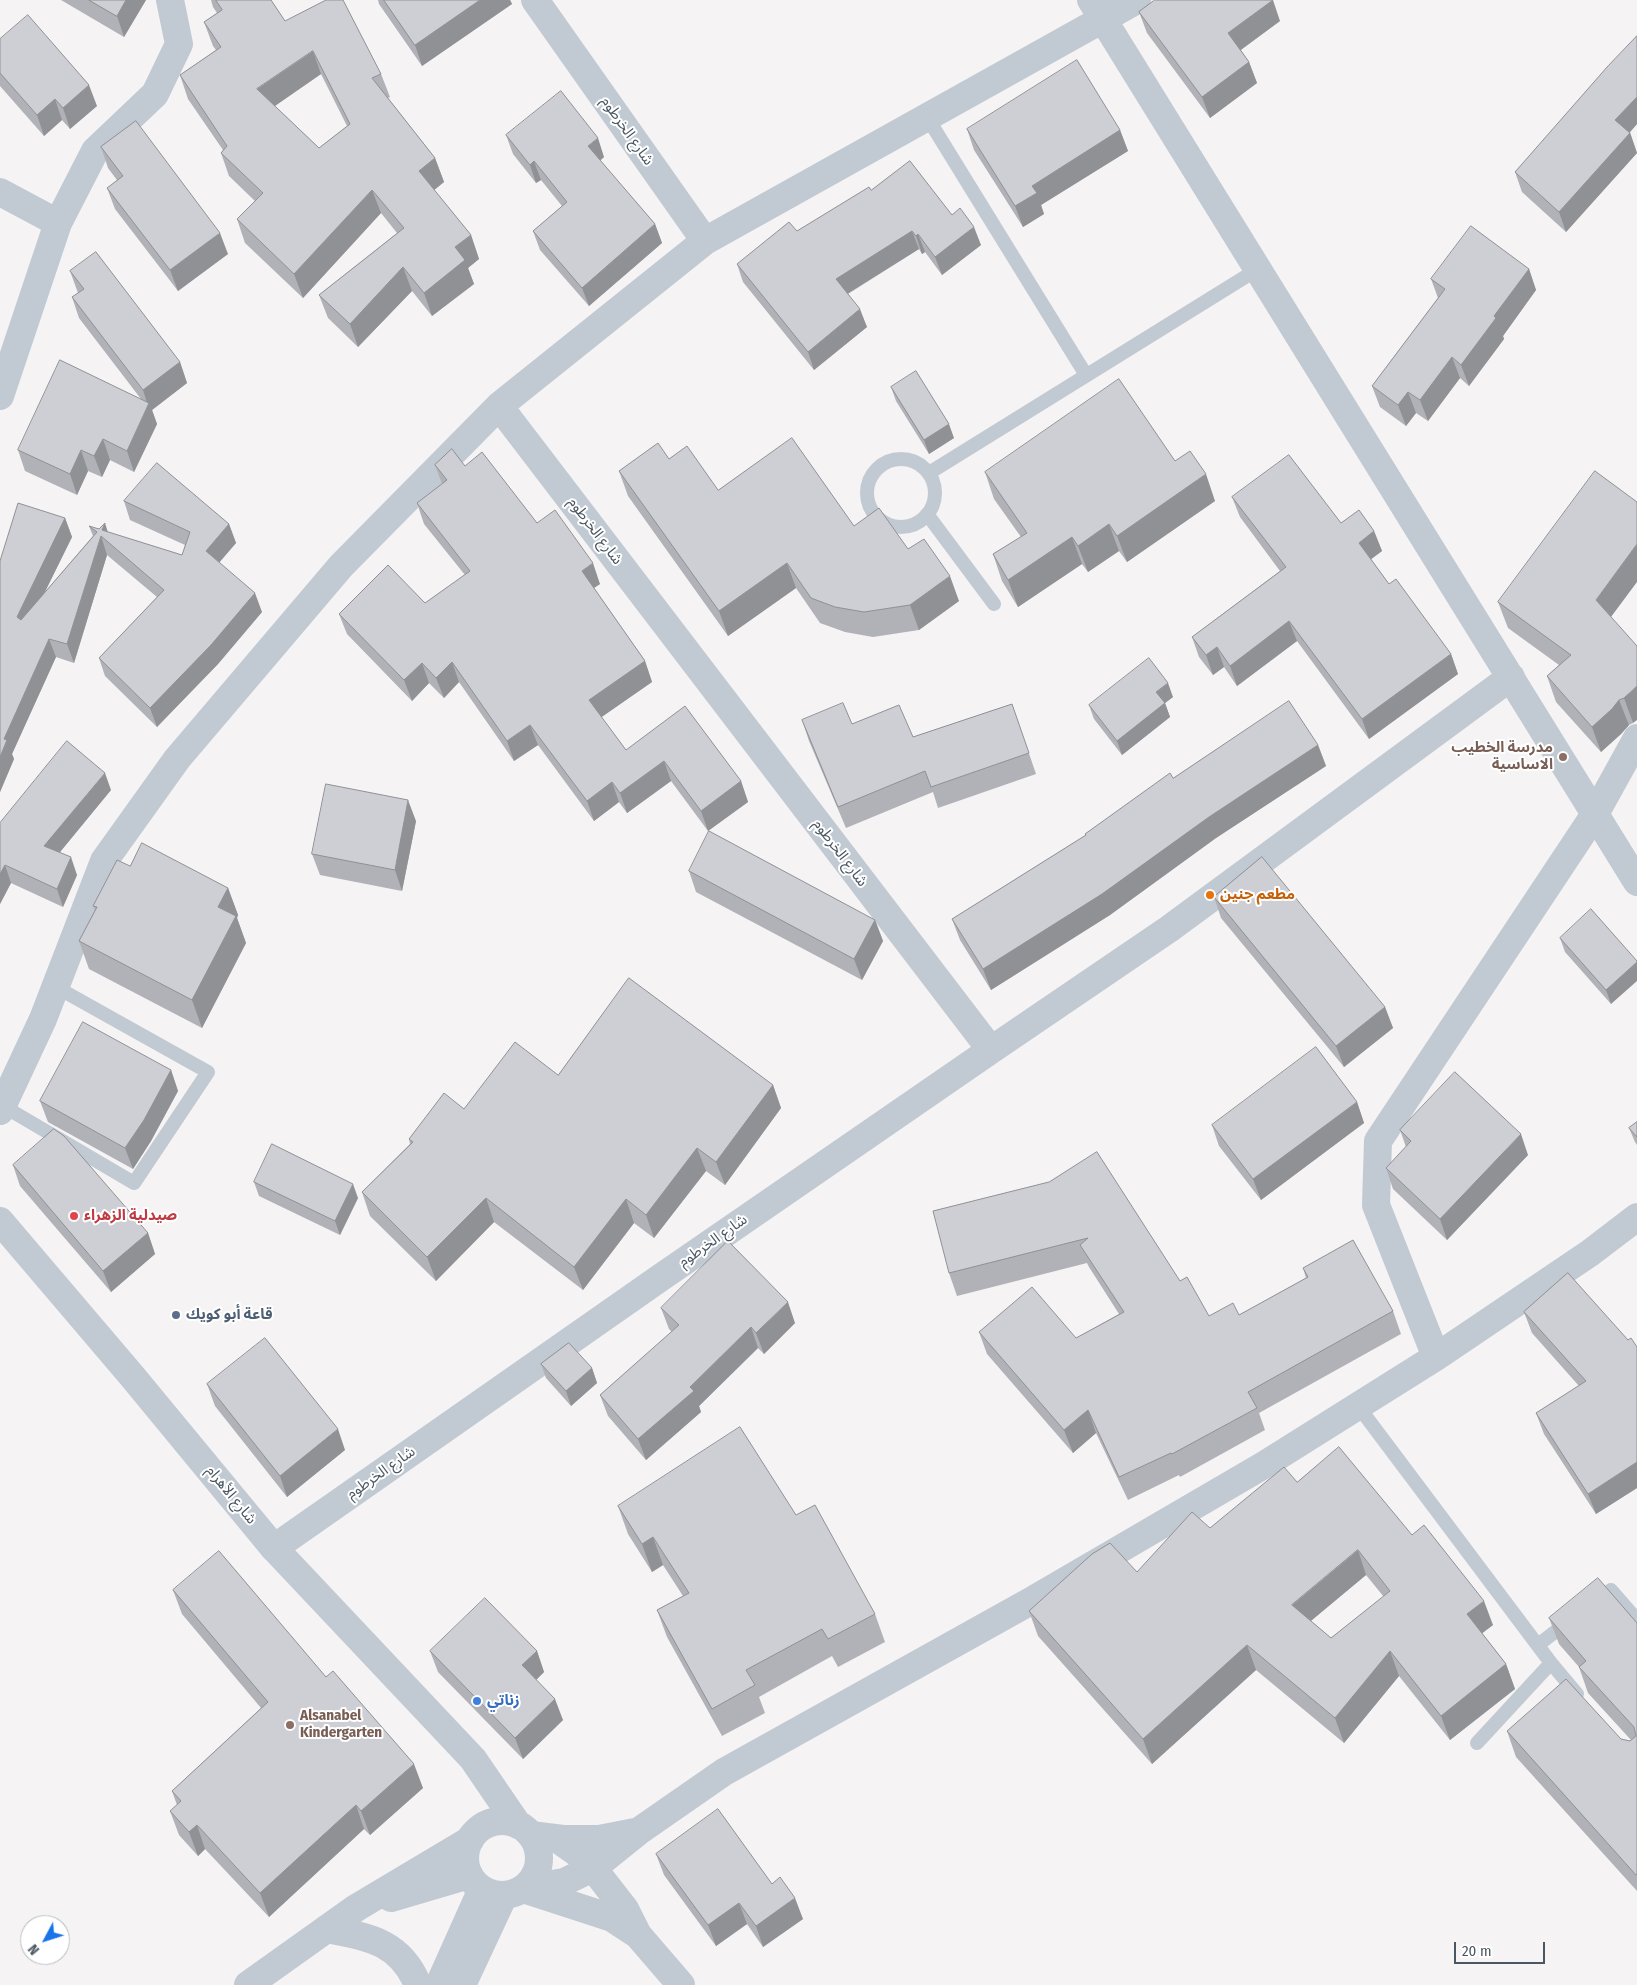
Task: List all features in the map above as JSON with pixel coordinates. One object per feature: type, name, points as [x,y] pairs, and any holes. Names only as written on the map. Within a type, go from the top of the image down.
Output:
[{"type":"street","points":[[0,396],[58,223],[95,151],[155,94],[179,44],[170,0]]},
{"type":"street","name":"شارع الخرطوم","points":[[534,0],[705,241]]},
{"type":"street","points":[[1,1108],[43,1019],[104,861],[177,759],[341,566],[499,406],[705,241],[926,117],[1097,10],[1137,0]]},
{"type":"street","points":[[1097,10],[1637,882]]},
{"type":"street","points":[[0,192],[58,223]]},
{"type":"street","name":"شارع الخرطوم","points":[[274,1548],[990,1050],[499,406]]},
{"type":"street","points":[[990,1050],[1169,929],[1511,677]]},
{"type":"street","points":[[1436,1357],[1376,1206],[1378,1141],[1595,814],[1637,738]]},
{"type":"street","points":[[494,1887],[564,1882],[593,1868],[639,1831],[724,1772],[1039,1596],[1264,1465],[1436,1357],[1590,1253],[1637,1217]]},
{"type":"street","name":"شارع الأهرام","points":[[0,1221],[132,1376],[274,1548],[473,1759],[535,1833]]},
{"type":"street","points":[[473,1759],[480,1783],[474,1834],[466,1852],[466,1864],[494,1887],[612,1918],[638,1935]]},
{"type":"street","points":[[248,1985],[356,1908],[487,1824],[499,1821],[535,1833],[576,1852],[593,1868],[625,1909],[638,1935],[681,1985]]},
{"type":"street","points":[[535,1833],[599,1839],[639,1831]]},
{"type":"street","points":[[356,1908],[532,1881],[538,1870],[535,1833]]},
{"type":"street","points":[[439,1985],[494,1887]]},
{"type":"street","points":[[462,1985],[494,1887]]},
{"type":"street","points":[[326,1929],[368,1937],[389,1947],[404,1961],[418,1985]]},
{"type":"lane","points":[[926,117],[1086,375]]},
{"type":"lane","points":[[928,473],[1258,269]]},
{"type":"lane","points":[[900,458],[921,465],[934,482],[935,494],[933,505],[928,514],[914,524],[897,527],[886,523],[870,508],[867,497],[872,475],[888,461],[900,458]]},
{"type":"lane","points":[[928,514],[994,604]]},
{"type":"lane","points":[[1,1108],[134,1183],[208,1072],[56,987]]},
{"type":"lane","points":[[1358,1406],[1551,1663],[1586,1704]]},
{"type":"lane","points":[[1538,1645],[1611,1590],[1637,1620]]},
{"type":"lane","points":[[1477,1743],[1551,1663]]},
{"type":"building","points":[[89,0],[126,0],[117,16]]},
{"type":"building","points":[[216,0],[271,0],[285,21],[326,0],[343,0],[381,74],[372,78],[435,158],[419,171],[471,235],[455,247],[465,260],[424,293],[403,267],[350,324],[319,295],[404,228],[372,190],[294,274],[237,219],[263,193],[221,153],[227,146],[180,75],[221,47],[204,22],[222,10]],"holes":[[[313,51],[350,124],[319,148],[257,89]]]},
{"type":"building","points":[[384,0],[480,0],[415,45]]},
{"type":"building","points":[[1155,0],[1273,0],[1228,33],[1249,62],[1202,97],[1139,12]]},
{"type":"building","points":[[28,15],[89,85],[63,108],[55,99],[37,115],[0,73],[0,39]]},
{"type":"building","points":[[1637,36],[1637,97],[1615,120],[1630,133],[1559,212],[1515,172],[1608,66]]},
{"type":"building","points":[[1077,60],[1120,130],[1032,186],[1037,193],[1015,206],[967,129]]},
{"type":"building","points":[[561,91],[598,138],[588,146],[655,224],[582,288],[533,231],[567,202],[534,161],[530,165],[506,135]]},
{"type":"building","points":[[136,121],[220,233],[170,270],[107,188],[123,176],[101,147]]},
{"type":"building","points":[[910,161],[952,215],[960,208],[974,227],[935,257],[918,234],[916,236],[912,231],[836,279],[860,309],[808,352],[737,264],[789,222],[797,231],[869,187],[871,190]]},
{"type":"building","points":[[1471,226],[1529,269],[1461,365],[1452,357],[1420,400],[1408,392],[1398,405],[1372,386],[1445,289],[1431,279]]},
{"type":"building","points":[[96,252],[180,362],[143,390],[72,297],[84,289],[70,271]]},
{"type":"building","points":[[60,360],[149,403],[127,451],[103,439],[94,456],[81,450],[70,474],[18,450]]},
{"type":"building","points":[[916,371],[949,424],[924,440],[891,387]]},
{"type":"building","points":[[1119,379],[1175,461],[1190,451],[1206,474],[1117,536],[1109,524],[1078,546],[1072,537],[1008,580],[993,554],[1027,533],[985,472]]},
{"type":"building","points":[[792,438],[854,526],[879,508],[908,549],[924,539],[950,576],[910,605],[864,612],[835,607],[811,598],[787,563],[719,611],[619,471],[658,443],[669,459],[687,446],[718,490]]},
{"type":"building","points":[[452,449],[465,466],[482,452],[537,523],[555,510],[593,563],[582,571],[645,661],[589,700],[626,750],[685,706],[741,781],[701,811],[664,761],[620,793],[612,782],[587,801],[530,725],[507,741],[452,662],[436,678],[422,663],[404,680],[339,614],[388,565],[425,603],[470,571],[417,503],[447,480],[435,465]]},
{"type":"building","points":[[1289,455],[1341,523],[1359,510],[1374,531],[1359,543],[1389,584],[1396,579],[1451,654],[1362,719],[1289,621],[1230,666],[1217,647],[1206,655],[1192,637],[1286,567],[1232,497]]},
{"type":"building","points":[[157,463],[229,524],[206,551],[255,593],[211,645],[150,708],[99,658],[164,590],[101,536],[67,644],[49,639],[4,739],[7,740],[0,757],[0,561],[18,503],[65,518],[17,617],[21,620],[97,532],[89,526],[99,529],[105,523],[102,530],[182,555],[190,532],[124,501]]},
{"type":"building","points":[[1595,471],[1637,502],[1637,544],[1596,600],[1637,646],[1637,686],[1619,700],[1592,727],[1547,676],[1571,655],[1498,602]]},
{"type":"building","points":[[1149,658],[1168,683],[1156,692],[1165,703],[1117,741],[1089,705]]},
{"type":"building","points":[[1289,701],[1318,745],[1209,817],[1102,894],[983,969],[952,919],[1086,835],[1170,773],[1173,778]]},
{"type":"building","points":[[843,703],[852,724],[899,705],[913,737],[1012,704],[1029,753],[931,787],[925,771],[838,807],[802,720]]},
{"type":"building","points":[[67,741],[105,773],[44,846],[71,857],[57,889],[5,865],[0,874],[0,823]]},
{"type":"building","points":[[326,784],[408,800],[395,870],[312,854]]},
{"type":"building","points":[[709,831],[875,920],[854,959],[689,871]]},
{"type":"building","points":[[142,843],[228,888],[218,907],[236,916],[192,1000],[79,941],[97,907],[93,906],[117,860],[130,866]]},
{"type":"building","points":[[1262,857],[1385,1007],[1336,1046],[1214,897]]},
{"type":"building","points":[[1591,909],[1637,961],[1606,990],[1560,938]]},
{"type":"building","points":[[629,978],[773,1085],[716,1162],[697,1148],[646,1215],[626,1199],[574,1267],[486,1198],[427,1257],[362,1192],[413,1142],[409,1139],[444,1093],[464,1109],[515,1042],[558,1075]]},
{"type":"building","points":[[83,1022],[171,1070],[144,1120],[125,1148],[40,1101]]},
{"type":"building","points":[[1316,1047],[1357,1102],[1253,1179],[1212,1125]]},
{"type":"building","points":[[1455,1072],[1521,1134],[1440,1219],[1386,1168],[1411,1141],[1400,1130]]},
{"type":"building","points":[[1637,1122],[1637,1137],[1629,1128]]},
{"type":"building","points":[[54,1129],[64,1136],[148,1233],[103,1271],[13,1165]]},
{"type":"building","points":[[272,1144],[353,1184],[335,1221],[254,1182]]},
{"type":"building","points":[[1097,1152],[1180,1281],[1187,1277],[1209,1316],[1233,1303],[1239,1315],[1308,1277],[1303,1268],[1353,1240],[1393,1311],[1248,1392],[1257,1408],[1172,1454],[1119,1477],[1088,1410],[1064,1430],[979,1332],[1032,1287],[1076,1338],[1124,1312],[1080,1245],[1088,1238],[949,1273],[933,1211],[1049,1182]]},
{"type":"building","points":[[728,1241],[788,1302],[756,1333],[751,1327],[690,1387],[694,1391],[638,1439],[600,1395],[679,1325],[661,1308]]},
{"type":"building","points":[[1568,1273],[1628,1340],[1631,1338],[1637,1347],[1637,1462],[1588,1494],[1536,1413],[1586,1381],[1524,1312]]},
{"type":"building","points":[[265,1338],[338,1429],[280,1476],[207,1384]]},
{"type":"building","points":[[569,1343],[592,1368],[566,1391],[541,1364]]},
{"type":"building","points":[[740,1427],[796,1515],[815,1505],[875,1614],[828,1639],[822,1629],[746,1670],[755,1685],[712,1709],[657,1610],[689,1593],[653,1537],[642,1544],[618,1506]]},
{"type":"building","points":[[1339,1447],[1412,1535],[1424,1525],[1484,1601],[1467,1614],[1506,1664],[1441,1716],[1390,1651],[1335,1718],[1247,1645],[1143,1739],[1029,1611],[1092,1554],[1110,1543],[1137,1572],[1192,1512],[1210,1528],[1284,1467],[1297,1482]],"holes":[[[1358,1550],[1390,1591],[1331,1638],[1292,1605]]]},
{"type":"building","points":[[219,1551],[326,1677],[333,1671],[414,1764],[361,1811],[356,1805],[260,1893],[197,1825],[189,1832],[170,1811],[181,1801],[172,1791],[268,1702],[173,1590]]},
{"type":"building","points":[[1598,1578],[1637,1623],[1636,1875],[1507,1731],[1566,1679],[1621,1739],[1630,1741],[1636,1736],[1634,1727],[1579,1667],[1586,1661],[1549,1618]]},
{"type":"building","points":[[485,1598],[537,1651],[522,1665],[555,1699],[515,1738],[430,1651]]},
{"type":"building","points":[[718,1809],[772,1884],[780,1877],[795,1898],[756,1926],[739,1903],[708,1925],[656,1854]]},
{"type":"place","name":"مدرسة الخطيب الاساسية","points":[[1563,757]]},
{"type":"place","name":"مطعم جنين","points":[[1210,895]]},
{"type":"place","name":"صيدلية الزهراء","points":[[74,1216]]},
{"type":"place","name":"قاعة أبو كويك","points":[[176,1315]]},
{"type":"place","name":"زناتي","points":[[477,1701]]},
{"type":"place","name":"Alsanabel Kindergarten","points":[[290,1725]]}]
